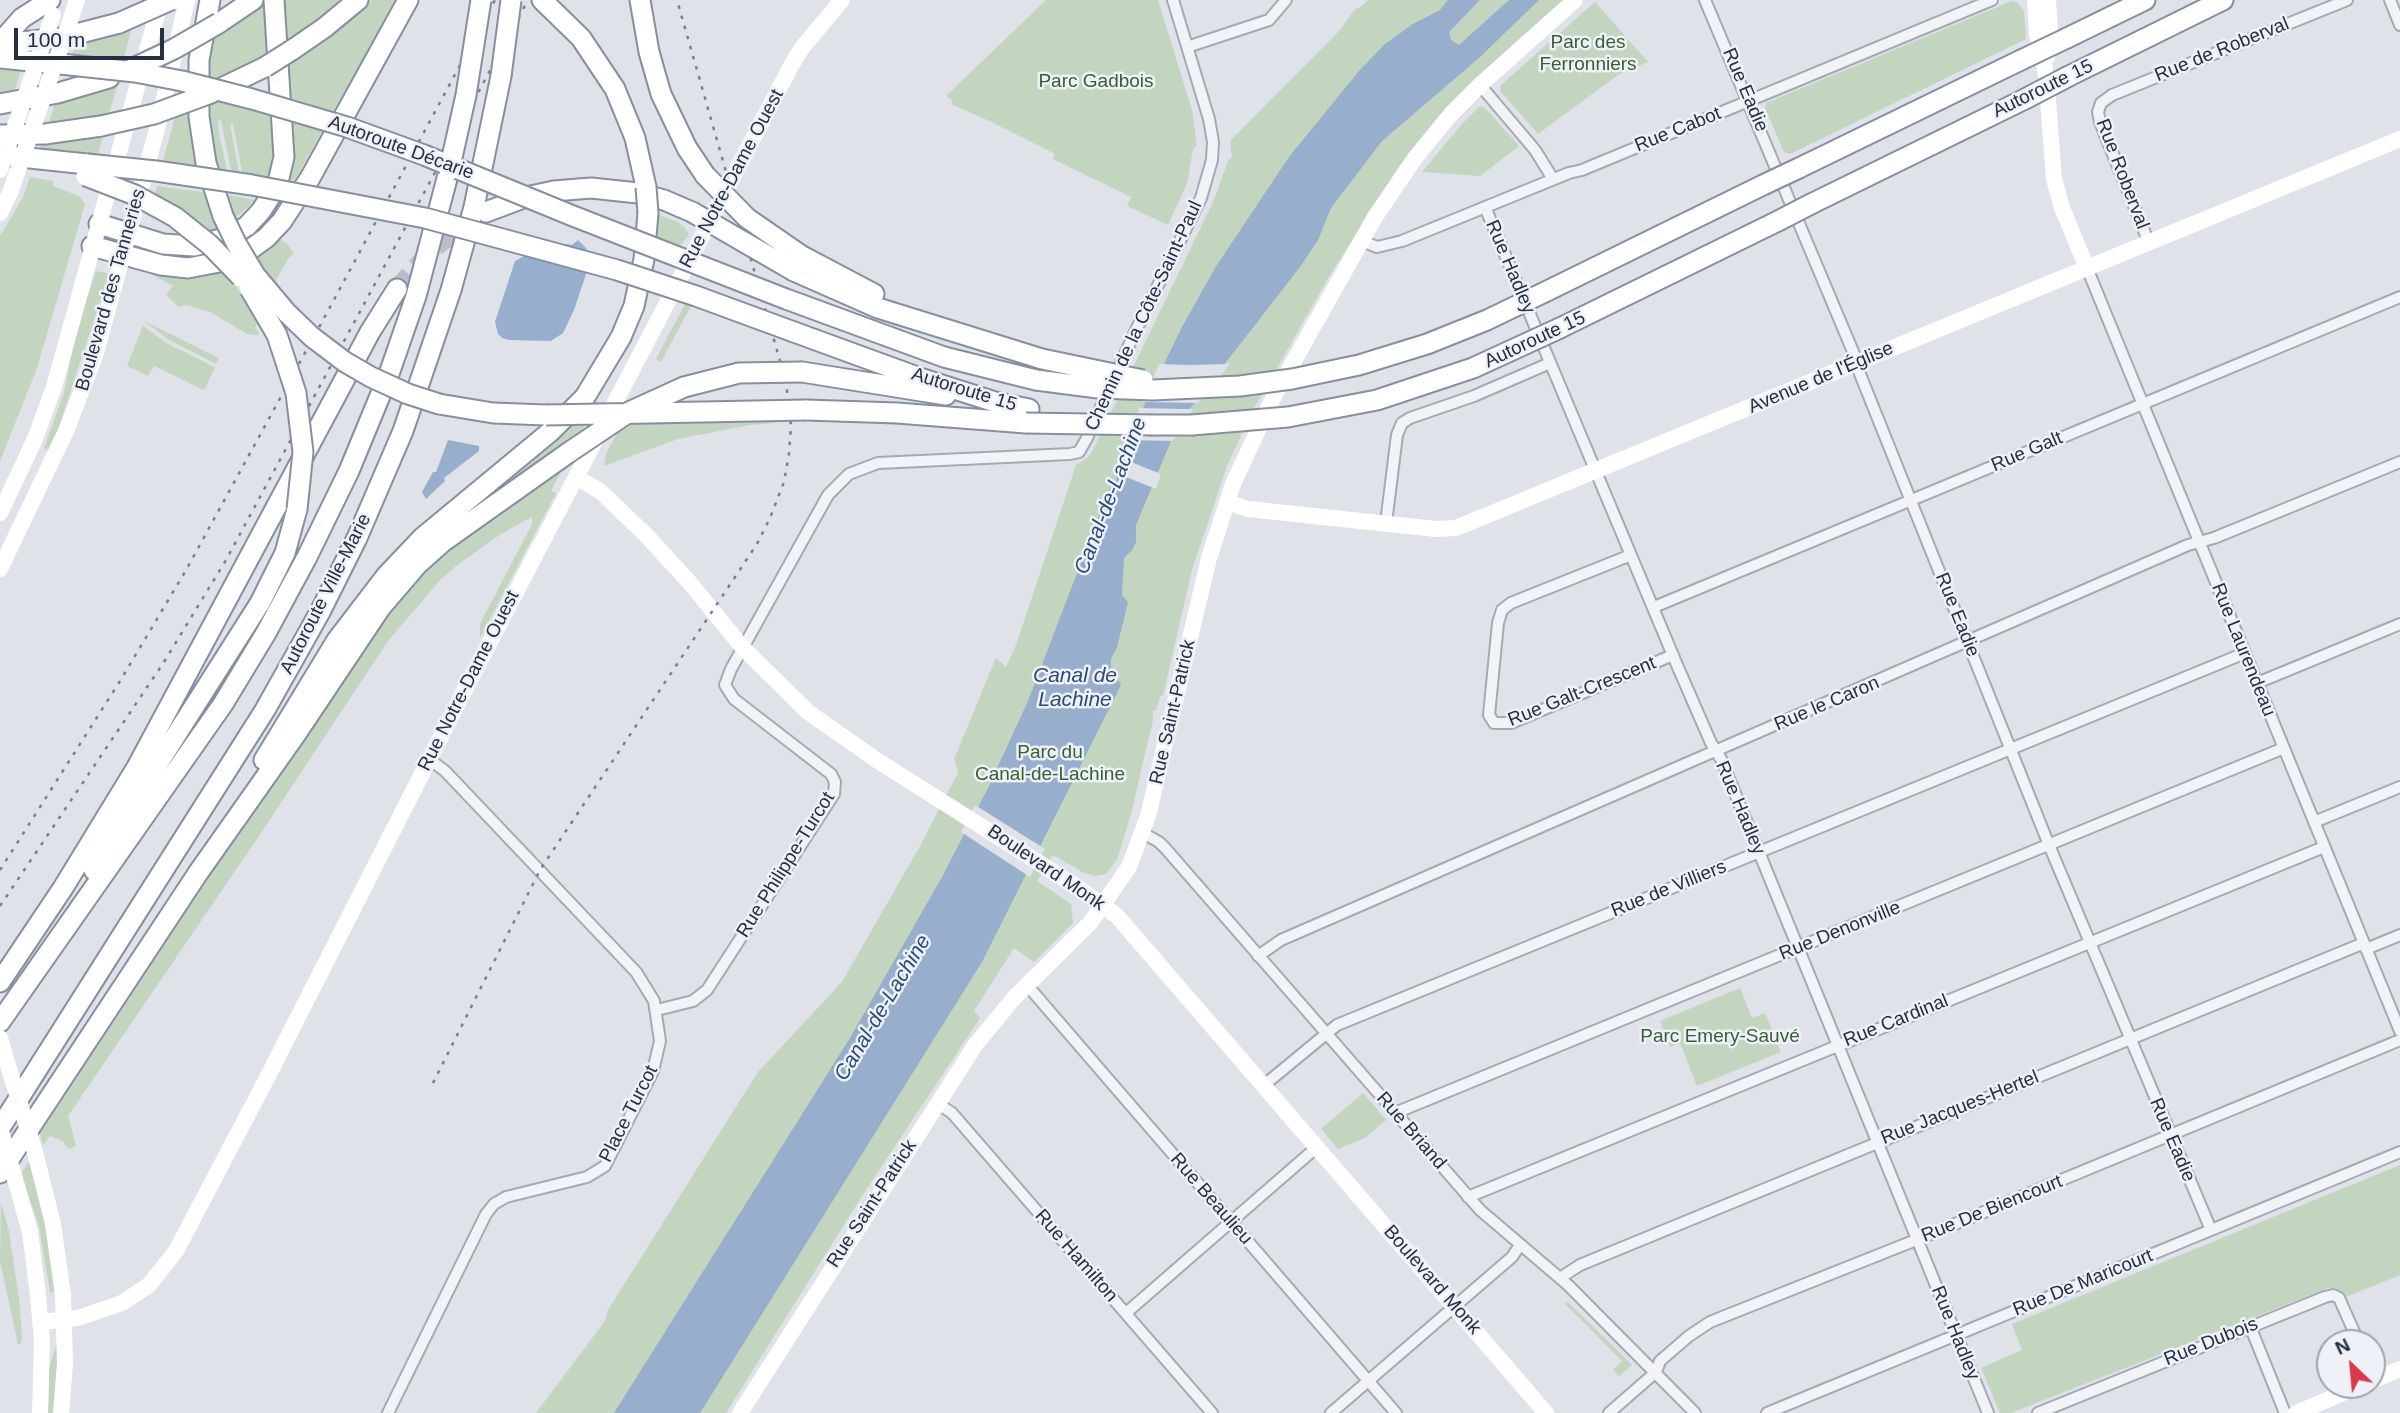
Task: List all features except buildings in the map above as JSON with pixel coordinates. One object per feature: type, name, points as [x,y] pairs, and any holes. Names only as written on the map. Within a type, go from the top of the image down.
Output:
[{"type":"highway","points":[[4,39],[61,38],[119,23],[171,0]]},
{"type":"highway","points":[[210,0],[200,44],[199,117],[206,163],[223,216],[256,275],[286,312],[312,337],[345,362],[371,377],[439,404],[494,413],[545,415],[806,410],[1027,416]]},
{"type":"highway","points":[[0,104],[58,93],[109,78],[167,53],[253,0]]},
{"type":"highway","points":[[99,224],[173,246],[204,245],[238,232],[267,204],[281,176],[285,147],[274,0]]},
{"type":"highway","points":[[0,135],[45,134],[100,127],[154,114],[211,93],[265,67],[292,50],[358,0]]},
{"type":"highway","points":[[92,246],[169,267],[199,267],[230,260],[248,251],[266,237],[282,221],[310,178],[408,0]]},
{"type":"highway","name":"Autoroute Ville-Marie","points":[[0,1022],[223,704],[312,549],[358,452],[389,374],[419,286],[466,94],[481,0]]},
{"type":"highway","name":"Autoroute Ville-Marie","points":[[0,1128],[265,710],[313,625],[357,538],[403,431],[451,290],[474,207],[500,76],[510,0]]},
{"type":"highway","points":[[8,1176],[198,873],[348,624],[374,590],[423,537],[561,422],[595,383],[621,338],[634,306],[645,258],[648,213],[639,151],[627,114],[607,76],[581,38],[542,0]]},
{"type":"highway","points":[[640,0],[652,65],[661,94],[684,142],[705,175],[798,264]]},
{"type":"highway","name":"Autoroute 15","points":[[1210,388],[1292,379],[1371,362],[1448,336],[1545,292],[2145,0]]},
{"type":"highway","name":"Autoroute 15","points":[[87,170],[169,173],[252,185],[425,218],[507,239],[637,277],[995,402],[1027,416],[1153,425],[1267,420],[1364,403],[1459,374],[1560,328],[2223,0]]},
{"type":"highway","points":[[2199,12],[2233,0]]},
{"type":"highway","points":[[4,39],[27,13],[53,5]]},
{"type":"highway","name":"Autoroute Décarie","points":[[0,58],[135,72],[182,81],[347,127],[786,299],[944,357],[1036,380],[1131,390],[1210,388]]},
{"type":"highway","points":[[0,156],[51,161],[87,170],[175,217],[210,245],[245,283],[277,335],[296,393],[303,452],[297,509],[285,553],[260,603],[131,806],[28,981]]},
{"type":"highway","points":[[486,212],[518,200],[578,188],[638,193],[692,212],[798,264],[871,306],[1042,359],[1126,377],[1210,388]]},
{"type":"highway","points":[[0,982],[126,787],[198,657],[376,320],[397,289]]},
{"type":"highway","points":[[198,873],[296,734],[367,626],[406,577],[430,552],[461,527],[629,412],[684,387],[739,373],[777,371],[802,372],[995,402]]},
{"type":"main road","points":[[0,213],[10,193],[77,0]]},
{"type":"main road","name":"Boulevard des Tanneries","points":[[0,513],[49,402],[161,0]]},
{"type":"main road","name":"Boulevard des Tanneries","points":[[0,569],[75,408],[96,353],[130,233],[187,0]]},
{"type":"main road","name":"Rue Notre-Dame Ouest","points":[[41,1322],[103,1311],[132,1298],[157,1278],[176,1251],[791,66],[801,49],[842,0]]},
{"type":"main road","name":"Rue Saint-Patrick","points":[[740,1413],[989,1025],[1090,923],[1129,867],[1143,833],[1207,565],[1227,502],[1249,447],[1273,398],[1388,197],[1451,114],[1575,0]]},
{"type":"main road","points":[[2035,0],[2037,34],[2046,74]]},
{"type":"main road","points":[[2048,0],[2050,33],[2046,74],[2055,187],[2087,268]]},
{"type":"main road","points":[[0,170],[53,5]]},
{"type":"main road","name":"Avenue de l'Église","points":[[1227,502],[1248,509],[1443,530],[1455,528],[2400,139]]},
{"type":"main road","name":"Boulevard Monk","points":[[576,477],[600,491],[642,531],[690,583],[743,648],[808,712],[883,764],[1045,866],[1103,905],[1122,922],[1546,1413]]},
{"type":"main road","points":[[2,1046],[35,1152],[56,1245],[64,1320],[65,1364],[61,1413]]},
{"type":"main road","points":[[0,1128],[8,1176],[32,1244],[41,1322],[40,1413]]},
{"type":"main road","points":[[2297,1413],[2328,1399]]},
{"type":"street","name":"Chemin de la Côte-Saint-Paul","points":[[743,648],[823,502],[832,489],[849,474],[883,462],[1065,455],[1077,453],[1081,449],[1208,178],[1212,160],[1212,134],[1173,0]]},
{"type":"street","points":[[1187,47],[1269,20],[1286,0]]},
{"type":"street","name":"Rue Eadie","points":[[1705,0],[1857,363],[2049,845],[2211,1230]]},
{"type":"street","name":"Rue Cabot","points":[[1362,241],[1377,247],[1392,244],[1749,101],[1960,7],[1992,0]]},
{"type":"street","name":"Rue de Roberval","points":[[2099,105],[2107,97],[2347,0]]},
{"type":"street","points":[[2390,0],[2400,25]]},
{"type":"street","points":[[1480,85],[1535,150],[1553,179]]},
{"type":"street","name":"Rue Roberval","points":[[2099,105],[2100,122],[2149,243]]},
{"type":"street","name":"Rue Hadley","points":[[1485,207],[1673,655],[1759,852],[1988,1413]]},
{"type":"street","name":"Rue Laurendeau","points":[[2087,268],[2400,1031]]},
{"type":"street","name":"Rue Galt","points":[[1654,607],[2400,298]]},
{"type":"street","points":[[1386,523],[1397,435],[1402,423],[1550,363]]},
{"type":"street","name":"Rue le Caron","points":[[1258,956],[1281,940],[2199,542],[2400,462]]},
{"type":"street","name":"Rue Galt-Crescent","points":[[1631,555],[1511,603],[1502,610],[1498,623],[1489,715],[1494,723],[1511,723],[1673,655]]},
{"type":"street","points":[[2257,683],[2400,624]]},
{"type":"street","name":"Rue Philippe-Turcot","points":[[657,1010],[693,1001],[707,990],[834,794],[835,782],[831,774],[734,699],[727,690],[727,675],[743,648]]},
{"type":"street","name":"Rue de Villiers","points":[[1263,1086],[1337,1025],[2245,653]]},
{"type":"street","name":"Rue Denonville","points":[[1395,1113],[2284,748]]},
{"type":"street","name":"Place Turcot","points":[[388,1413],[490,1208],[511,1195],[597,1173],[608,1162],[656,1062],[660,1041],[657,1010],[650,992],[628,962],[445,771],[429,759]]},
{"type":"street","points":[[2314,822],[2400,786]]},
{"type":"street","name":"Rue Briand","points":[[1143,833],[1159,842],[1487,1217],[1560,1278],[1695,1413]]},
{"type":"street","name":"Rue Cardinal","points":[[1468,1197],[2324,847]]},
{"type":"street","name":"Rue Jacques-Hertel","points":[[1560,1278],[1580,1265],[2129,1038],[2365,946],[2400,935]]},
{"type":"street","name":"Rue Beaulieu","points":[[1027,985],[1396,1413]]},
{"type":"street","name":"Rue De Biencourt","points":[[1609,1413],[1656,1372],[1660,1361],[1710,1322],[2400,1040]]},
{"type":"street","name":"Rue Hamilton","points":[[937,1103],[952,1113],[1212,1413]]},
{"type":"street","points":[[1126,1313],[1317,1147]]},
{"type":"street","name":"Rue De Maricourt","points":[[1767,1413],[2400,1152]]},
{"type":"street","points":[[1331,1413],[1512,1257],[1520,1245]]},
{"type":"street","name":"Rue Dubois","points":[[2038,1413],[2333,1295],[2339,1298],[2344,1306],[2353,1329]]},
{"type":"street","points":[[2250,1326],[2285,1413]]},
{"type":"green space","points":[[283,0],[340,0],[301,32],[285,40]]},
{"type":"green space","points":[[372,0],[399,0],[333,111],[291,98],[288,64],[340,28]]},
{"type":"green space","name":"Parc Gadbois","points":[[1046,0],[1158,0],[1192,110],[1197,146],[1193,149],[1187,184],[1168,225],[1127,206],[1131,197],[1053,159],[1055,154],[953,105],[952,100],[946,96]]},
{"type":"green space","name":"Parc du Canal-de-Lachine","points":[[1368,0],[1564,0],[1457,97],[1400,165],[1330,275],[1252,412],[1227,466],[1192,570],[1163,696],[1160,696],[1156,711],[1153,711],[1131,814],[1117,860],[1106,874],[1095,876],[1082,872],[1053,855],[1037,881],[1071,904],[1073,923],[1034,962],[1014,948],[974,1011],[980,1018],[862,1196],[726,1413],[536,1413],[605,1321],[608,1310],[758,1072],[842,982],[920,846],[958,773],[954,759],[996,658],[1006,667],[1016,645],[1076,465],[1093,450],[1213,202],[1228,161],[1232,157],[1230,141],[1339,31],[1356,8]]},
{"type":"green space","points":[[2012,1],[2017,2],[2024,11],[2026,39],[1790,154],[1784,152],[1765,108],[1766,103]]},
{"type":"green space","points":[[265,2],[270,51],[217,79],[206,77],[210,39]]},
{"type":"green space","name":"Parc des Ferronniers","points":[[1595,2],[1648,62],[1618,75],[1538,134],[1501,92],[1500,86]]},
{"type":"green space","points":[[133,23],[123,61],[72,54],[77,41]]},
{"type":"green space","points":[[0,69],[21,71],[14,91],[0,93]]},
{"type":"green space","points":[[118,83],[109,114],[49,122],[56,101]]},
{"type":"green space","points":[[217,102],[273,116],[273,153],[268,177],[242,172],[233,124],[230,124],[239,172],[231,171],[221,120],[218,121],[219,133],[227,170],[217,168],[207,106]]},
{"type":"green space","points":[[1480,106],[1485,108],[1519,146],[1480,176],[1422,172],[1462,124]]},
{"type":"green space","points":[[193,111],[201,166],[163,161],[175,117]]},
{"type":"green space","points":[[293,122],[322,131],[294,181],[288,180],[294,155]]},
{"type":"green space","points":[[103,136],[98,154],[40,148],[42,143]]},
{"type":"green space","points":[[30,177],[53,181],[53,186],[79,196],[85,204],[37,368],[0,461],[0,236],[23,197]]},
{"type":"green space","points":[[157,186],[209,193],[222,227],[205,232],[154,197]]},
{"type":"green space","points":[[228,195],[255,200],[235,219]]},
{"type":"green space","points":[[654,213],[678,222],[685,228],[689,234],[680,246],[654,236]]},
{"type":"green space","points":[[278,238],[287,244],[294,254],[288,259],[274,284],[254,257]]},
{"type":"green space","points":[[96,271],[109,274],[51,451],[44,448],[64,393],[76,331]]},
{"type":"green space","points":[[225,271],[259,320],[255,328],[259,332],[257,335],[247,334],[210,312],[187,305],[179,307],[166,295],[173,286],[151,274],[189,277]]},
{"type":"green space","points":[[685,304],[691,306],[661,362],[656,359]]},
{"type":"green space","points":[[144,321],[219,358],[216,364],[169,340]]},
{"type":"green space","points":[[143,326],[168,344],[215,367],[204,390],[154,366],[148,376],[127,366]]},
{"type":"green space","points":[[642,396],[637,422],[642,424],[775,418],[775,423],[678,439],[604,466],[606,454],[636,397]]},
{"type":"green space","points":[[575,421],[587,421],[581,433],[578,432],[575,437],[468,516],[466,512]]},
{"type":"green space","points":[[564,466],[551,491],[556,493],[480,638],[480,624],[532,524],[532,517],[501,534],[456,566],[441,579],[388,641],[68,1116],[76,1146],[69,1149],[62,1141],[50,1136],[43,1145],[39,1130],[389,610],[444,553]]},
{"type":"green space","name":"Parc Emery-Sauvé","points":[[1740,988],[1752,1018],[1765,1013],[1781,1052],[1697,1086],[1680,1043],[1670,1047],[1660,1021]]},
{"type":"green space","points":[[1363,1093],[1386,1120],[1365,1138],[1338,1149],[1321,1129]]},
{"type":"green space","points":[[30,1160],[40,1195],[53,1263],[54,1292],[50,1293],[39,1226],[21,1174]]},
{"type":"green space","points":[[2400,1165],[2400,1275],[2346,1297],[2336,1288],[2328,1288],[2011,1413],[2000,1413],[1981,1368],[2022,1350],[2012,1324]]},
{"type":"green space","points":[[1,1202],[9,1231],[20,1307],[20,1344],[0,1261]]},
{"type":"green space","points":[[1568,1302],[1632,1365],[1619,1376],[1613,1370],[1622,1361],[1565,1304]]},
{"type":"green space","points":[[56,1346],[54,1413],[48,1413],[49,1369]]},
{"type":"water","name":"Canal de Lachine","points":[[1448,0],[1480,0],[1449,32],[1451,40],[1459,45],[1509,0],[1539,0],[1480,57],[1382,141],[1331,208],[1318,240],[1300,267],[1178,424],[1136,525],[1136,542],[1124,558],[1122,595],[1128,602],[1117,647],[1111,659],[1111,669],[1121,685],[982,962],[700,1413],[614,1413],[850,1038],[942,877],[988,788],[1028,701],[1145,403],[1181,329],[1215,268],[1289,157],[1359,71],[1385,44],[1413,24],[1440,10]]},
{"type":"water","points":[[578,240],[586,248],[588,268],[563,333],[551,341],[502,338],[495,322],[515,261],[530,253],[566,244],[572,245]]},
{"type":"water","points":[[448,440],[479,446],[479,451],[444,478],[445,481],[426,499],[422,492],[433,472],[436,472]]},
{"type":"pier","points":[[1159,364],[1230,364],[1198,403],[1142,402]]},
{"type":"pier","points":[[1139,408],[1193,409],[1173,441],[1128,440]]},
{"type":"pier","points":[[1121,458],[1161,474],[1156,489],[1116,473]]},
{"type":"pier","points":[[975,805],[1045,849],[1030,877],[961,832]]},
{"type":"tunnel","points":[[397,289],[431,250],[470,221]]},
{"type":"railway","points":[[0,870],[120,681],[185,572],[495,0]]},
{"type":"railway","points":[[0,906],[164,662],[226,560],[528,0]]},
{"type":"railway","points":[[433,1083],[540,870],[757,544],[784,482],[791,426],[786,382],[677,0]]},
{"type":"water label","name":"Canal-de-Lachine","points":[[1111,496]]},
{"type":"water label","name":"Canal-de-Lachine","points":[[883,1008]]}]
